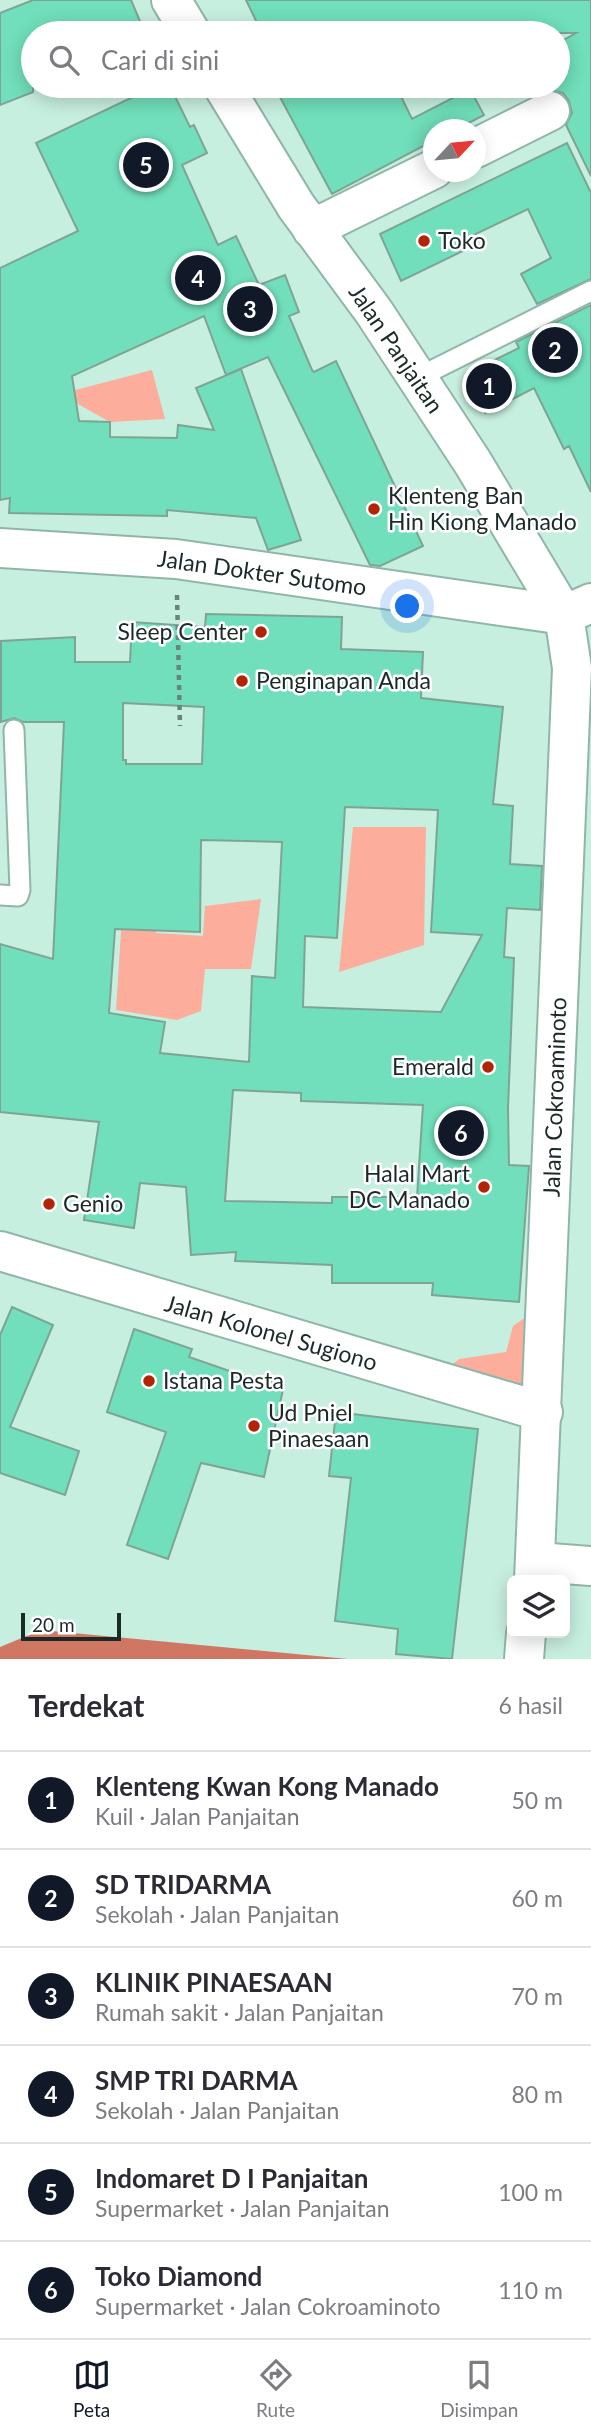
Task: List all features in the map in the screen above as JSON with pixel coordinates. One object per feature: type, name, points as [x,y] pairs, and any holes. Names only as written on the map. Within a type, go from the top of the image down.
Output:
[{"type":"main road","points":[[171,0],[184,21]]},
{"type":"main road","name":"Jalan Panjaitan","points":[[230,98],[312,229],[374,312],[578,609]]},
{"type":"main road","points":[[486,143],[550,111]]},
{"type":"main road","points":[[312,229],[423,174]]},
{"type":"main road","name":"Jalan Dokter Sutomo","points":[[0,548],[176,559],[578,609]]},
{"type":"main road","name":"Jalan Cokroaminoto","points":[[535,1571],[581,674],[578,609]]},
{"type":"main road","name":"Jalan Kolonel Sugiono","points":[[0,1251],[543,1412]]},
{"type":"main road","points":[[535,1571],[591,1566]]},
{"type":"main road","points":[[524,1659],[526,1638]]},
{"type":"lane","points":[[417,378],[591,291]]},
{"type":"lane","points":[[0,895],[12,898],[18,896],[20,890],[13,730]]},
{"type":"path","points":[[176,559],[180,726]]},
{"type":"shaded area","points":[[152,370],[165,419],[110,422],[60,394]]},
{"type":"shaded area","points":[[353,827],[426,827],[424,945],[339,972]]},
{"type":"shaded area","points":[[261,899],[251,969],[205,969],[201,1011],[177,1020],[116,1010],[122,916],[155,918],[156,933],[203,936],[205,906]]},
{"type":"shaded area","points":[[540,1307],[536,1390],[446,1370],[459,1359],[506,1352],[513,1326]]},
{"type":"shaded area","points":[[41,1630],[348,1659],[0,1659],[0,1647]]},
{"type":"building","points":[[33,0],[131,0],[140,21],[21,21],[21,97],[0,105],[0,13]]},
{"type":"building","points":[[246,0],[591,0],[591,176],[566,125],[572,113],[567,98],[570,98],[570,36],[576,33],[570,33],[570,21],[256,21]]},
{"type":"building","points":[[131,98],[176,98],[190,127],[194,125],[207,153],[182,165],[218,245],[236,236],[259,285],[285,275],[299,312],[289,316],[312,370],[314,372],[336,361],[423,546],[380,566],[370,565],[268,357],[226,375],[204,316],[72,376],[79,421],[110,422],[110,437],[177,438],[178,425],[214,430],[196,388],[241,369],[301,540],[268,550],[256,518],[167,510],[167,516],[9,513],[10,498],[0,500],[0,268],[78,231],[36,143]]},
{"type":"building","points":[[280,98],[402,98],[412,119],[453,98],[475,98],[484,115],[476,119],[423,119],[423,146],[332,194]]},
{"type":"building","points":[[567,143],[591,193],[591,279],[537,304],[521,274],[551,258],[528,209],[465,239],[469,248],[401,281],[380,234]]},
{"type":"building","points":[[591,305],[591,492],[569,446],[564,449],[534,388],[485,413],[466,374],[519,348],[516,342]]},
{"type":"building","points":[[206,614],[342,617],[341,649],[423,652],[421,698],[503,707],[493,804],[513,806],[510,864],[542,866],[540,910],[507,908],[504,957],[514,958],[508,1108],[509,1165],[529,1166],[519,1302],[432,1295],[433,1283],[332,1283],[332,1265],[235,1261],[236,1252],[191,1255],[186,1187],[140,1183],[134,1228],[84,1220],[99,1122],[0,1112],[0,944],[53,959],[64,722],[23,722],[14,718],[1,722],[1,641],[75,637],[75,662],[130,662],[132,622],[205,627]],"holes":[[[123,703],[204,707],[202,764],[126,764],[126,760],[123,760]],[[345,807],[438,810],[431,932],[482,935],[441,1012],[303,1007],[305,936],[337,938]],[[201,840],[282,842],[275,978],[252,976],[249,1062],[160,1053],[165,1022],[109,1013],[115,929],[200,932]],[[233,1090],[301,1093],[301,1101],[423,1105],[417,1197],[332,1197],[332,1203],[225,1201]]]},
{"type":"building","points":[[12,1307],[53,1325],[10,1427],[79,1451],[65,1495],[0,1473],[0,1335]]},
{"type":"building","points":[[134,1329],[192,1349],[189,1357],[241,1375],[284,1385],[264,1477],[201,1463],[168,1559],[127,1545],[166,1432],[107,1412]]},
{"type":"building","points":[[336,1412],[478,1429],[452,1659],[396,1654],[398,1629],[335,1621],[351,1478],[329,1476]]},
{"type":"place","name":"Indomaret D I Panjaitan","points":[[146,165]]},
{"type":"place","name":"Toko","points":[[424,241]]},
{"type":"place","name":"SMP TRI DARMA","points":[[198,278]]},
{"type":"place","name":"KLINIK PINAESAAN","points":[[250,309]]},
{"type":"place","name":"SD TRIDARMA","points":[[555,350]]},
{"type":"place","name":"Klenteng Kwan Kong Manado","points":[[489,386]]},
{"type":"place","name":"Klenteng Ban Hin Kiong Manado","points":[[374,509]]},
{"type":"place","name":"Sleep Center","points":[[261,632]]},
{"type":"place","name":"Penginapan Anda","points":[[242,681]]},
{"type":"place","name":"Emerald","points":[[488,1067]]},
{"type":"place","name":"Toko Diamond","points":[[461,1133]]},
{"type":"place","name":"Halal Mart DC Manado","points":[[484,1187]]},
{"type":"place","name":"Genio","points":[[49,1204]]},
{"type":"place","name":"Istana Pesta","points":[[149,1381]]},
{"type":"place","name":"Ud Pniel Pinaesaan","points":[[254,1426]]}]
